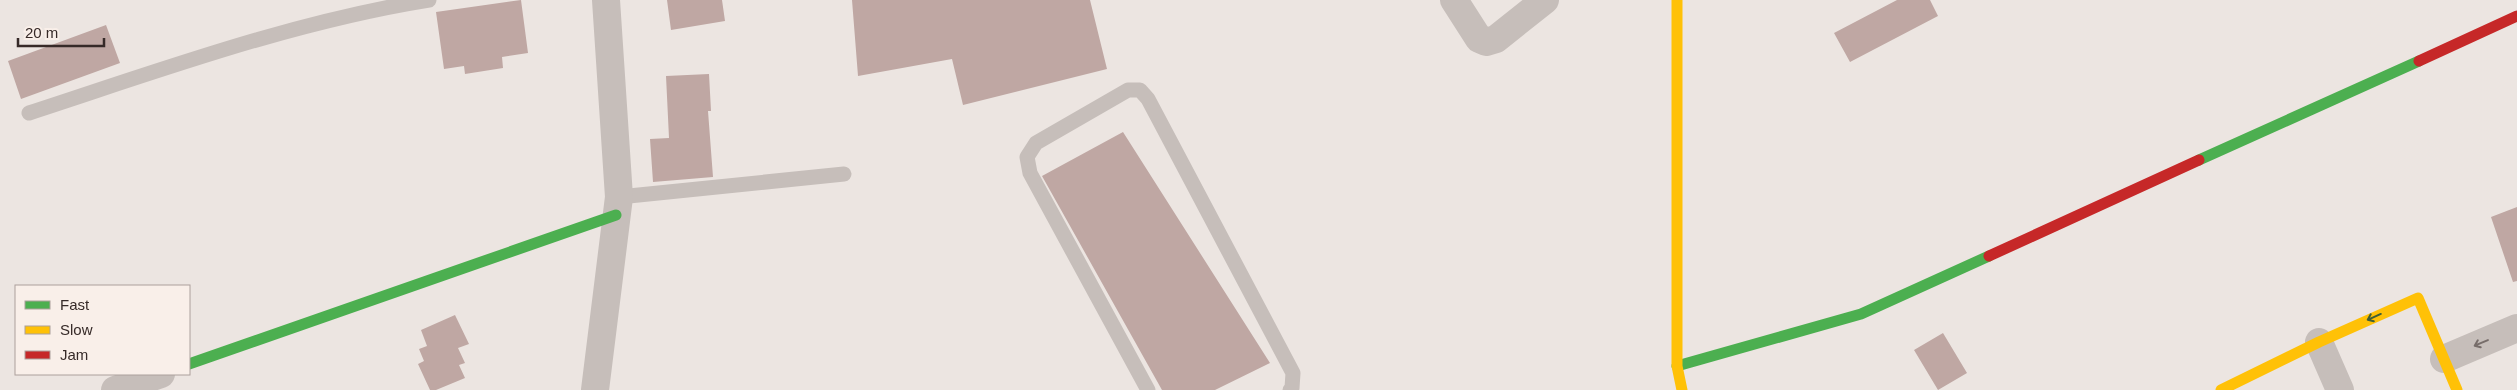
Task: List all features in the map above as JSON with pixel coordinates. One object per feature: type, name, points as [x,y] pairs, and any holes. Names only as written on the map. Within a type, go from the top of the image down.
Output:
[{"type":"street","points":[[596,390],[618,206],[606,0]]},
{"type":"street","points":[[1454,0],[1478,39],[1486,42],[1496,39],[1544,0]]},
{"type":"street","points":[[1677,0],[1677,366],[1682,390]]},
{"type":"street","points":[[1677,366],[1861,314],[2517,16]]},
{"type":"street","points":[[190,364],[618,206]]},
{"type":"street","points":[[2221,390],[2319,342],[2418,298],[2457,390]]},
{"type":"street","points":[[2444,359],[2517,328]]},
{"type":"street","points":[[2319,342],[2340,390]]},
{"type":"street","points":[[115,390],[158,375]]},
{"type":"lane","points":[[29,113],[222,49],[342,17],[429,0]]},
{"type":"lane","points":[[1148,390],[1030,173],[1027,157],[1036,143],[1128,90],[1140,90],[1148,98],[1293,373],[1292,388],[1290,390]]},
{"type":"lane","points":[[618,206],[844,174]]},
{"type":"building","points":[[521,0],[528,53],[502,57],[503,68],[465,74],[464,66],[444,69],[436,12]]},
{"type":"building","points":[[667,0],[722,0],[725,21],[671,30]]},
{"type":"building","points":[[852,0],[1090,0],[1107,69],[963,105],[952,59],[858,76]]},
{"type":"building","points":[[1897,0],[1930,0],[1938,16],[1850,62],[1834,33]]},
{"type":"building","points":[[106,25],[120,63],[21,99],[8,61]]},
{"type":"building","points":[[709,74],[711,111],[708,111],[713,177],[653,182],[650,139],[669,138],[666,76]]},
{"type":"building","points":[[1123,132],[1270,363],[1215,390],[1162,390],[1042,176]]},
{"type":"building","points":[[2517,207],[2517,281],[2513,282],[2491,217]]},
{"type":"building","points":[[455,315],[469,344],[458,348],[465,363],[459,365],[465,378],[436,390],[430,390],[418,364],[424,361],[419,349],[427,346],[421,330]]},
{"type":"building","points":[[1943,333],[1967,373],[1938,390],[1914,350]]},
{"type":"traffic: fast","points":[[2199,160],[2419,61]]},
{"type":"traffic: fast","points":[[190,364],[616,215]]},
{"type":"traffic: fast","points":[[1677,366],[1861,314],[1989,256]]},
{"type":"traffic: slow","points":[[1677,0],[1677,366],[1682,390]]},
{"type":"traffic: slow","points":[[2221,390],[2319,342],[2418,298],[2457,390]]},
{"type":"traffic: jam","points":[[2419,61],[2517,16]]},
{"type":"traffic: jam","points":[[1989,256],[2199,160]]}]
